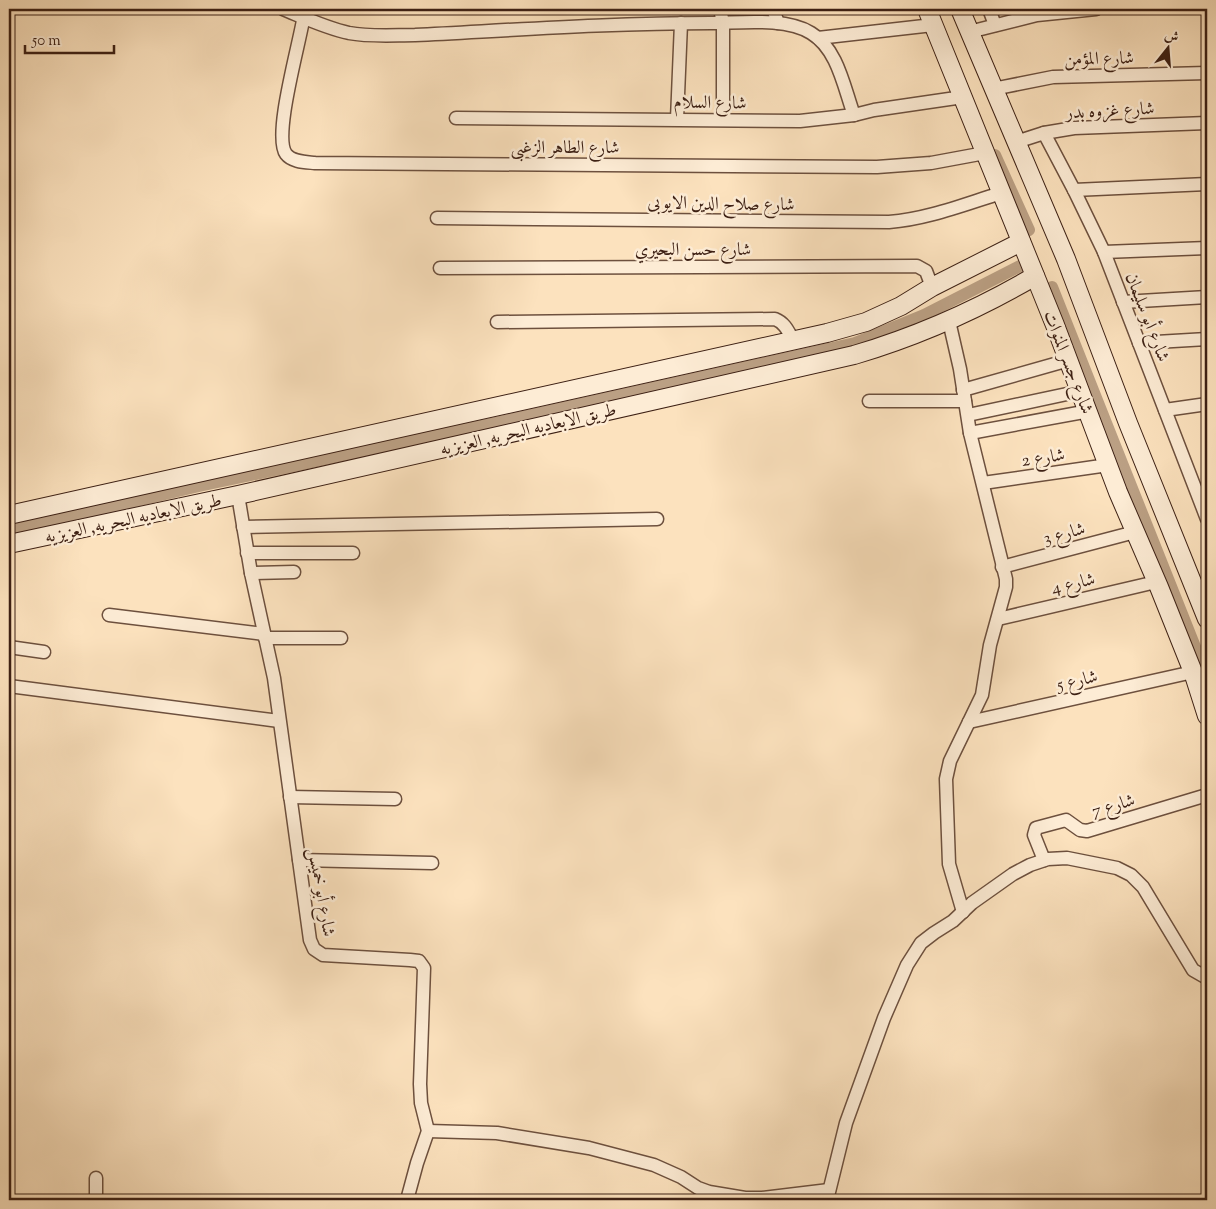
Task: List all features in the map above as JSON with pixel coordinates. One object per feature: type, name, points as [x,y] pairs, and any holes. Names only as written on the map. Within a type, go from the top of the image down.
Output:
[{"type":"street","points":[[283,9],[305,13],[324,26],[351,33],[385,36],[650,23],[778,23],[801,28],[818,38],[834,59],[854,115]]},
{"type":"street","points":[[720,9],[722,23],[723,120]]},
{"type":"street","points":[[773,9],[778,23]]},
{"type":"street","name":"شارع جسر المنوات","points":[[960,9],[1066,260],[1128,423],[1207,619]]},
{"type":"street","points":[[990,9],[995,25]]},
{"type":"street","points":[[969,32],[1037,15],[1096,9]]},
{"type":"street","name":"شارع الطاهر الزغبى","points":[[305,13],[283,119],[282,145],[287,155],[298,161],[315,164],[877,167],[924,164],[985,153]]},
{"type":"street","points":[[818,38],[930,17]]},
{"type":"street","name":"شارع جسر المنوات","points":[[930,17],[1081,390],[1108,465],[1193,672],[1207,716]]},
{"type":"street","points":[[677,119],[681,23]]},
{"type":"street","name":"شارع المؤمن","points":[[993,89],[1053,77],[1207,73]]},
{"type":"street","name":"شارع السلام","points":[[456,118],[800,121],[854,115],[874,110],[963,97]]},
{"type":"street","name":"شارع غزوه بدر","points":[[1016,142],[1044,133],[1074,128],[1207,123]]},
{"type":"street","name":"شارع أبو سليمان","points":[[1044,133],[1104,252],[1166,410],[1201,485],[1207,517]]},
{"type":"street","points":[[1074,190],[1207,184]]},
{"type":"street","name":"شارع صلاح الدين الايوبى","points":[[437,218],[889,222],[929,215],[1001,193]]},
{"type":"street","name":"طريق الابعاديه البحريه, العزيزيه","points":[[9,516],[827,333],[866,322],[1021,242]]},
{"type":"street","points":[[1104,252],[1207,248]]},
{"type":"street","name":"شارع حسن البحيري","points":[[440,268],[916,266],[926,271],[932,287]]},
{"type":"street","name":"طريق الابعاديه البحريه, العزيزيه","points":[[9,544],[238,495],[854,355],[892,344],[949,321],[1035,276]]},
{"type":"street","points":[[1123,302],[1207,297]]},
{"type":"street","points":[[497,322],[775,319],[785,326],[793,340]]},
{"type":"street","points":[[949,321],[970,433],[1006,579],[1006,587],[990,645],[982,694],[950,761],[946,779],[949,864],[963,912]]},
{"type":"street","points":[[1139,343],[1207,339]]},
{"type":"street","points":[[869,400],[964,396],[1069,360]]},
{"type":"street","points":[[968,415],[1081,390]]},
{"type":"street","points":[[1166,410],[1207,404]]},
{"type":"street","points":[[970,433],[1089,411]]},
{"type":"street","name":"شارع 2","points":[[983,483],[1108,465]]},
{"type":"street","name":"شارع أبو خميس","points":[[238,495],[251,573],[274,678],[310,940],[314,949],[323,955],[419,961],[424,968],[420,1084],[428,1132]]},
{"type":"street","points":[[243,527],[657,519]]},
{"type":"street","name":"شارع 3","points":[[1002,567],[1135,532]]},
{"type":"street","points":[[248,553],[353,553]]},
{"type":"street","points":[[251,573],[294,572]]},
{"type":"street","name":"شارع 4","points":[[998,619],[1156,582]]},
{"type":"street","points":[[109,615],[264,636],[341,638]]},
{"type":"street","points":[[9,647],[44,652]]},
{"type":"street","name":"شارع 5","points":[[969,722],[1193,672]]},
{"type":"street","points":[[9,686],[279,721]]},
{"type":"street","name":"شارع 7","points":[[1044,860],[1034,835],[1036,828],[1063,820],[1070,821],[1080,830],[1087,831],[1207,795]]},
{"type":"street","points":[[290,797],[396,799]]},
{"type":"street","points":[[407,1200],[416,1163],[428,1132],[497,1133],[589,1148],[654,1165],[709,1192],[745,1198],[828,1195],[846,1123],[884,1018],[907,966],[921,943],[953,921],[972,903],[1013,874],[1044,860],[1067,858],[1093,862],[1118,868],[1131,875],[1143,887],[1193,970],[1207,978]]},
{"type":"street","points":[[299,860],[432,863]]},
{"type":"street","points":[[96,1178],[96,1200]]},
{"type":"waterway","points":[[995,155],[1029,230]]},
{"type":"waterway","points":[[9,531],[199,486],[855,343],[924,315],[1022,265]]},
{"type":"waterway","points":[[1052,287],[1207,677]]}]
